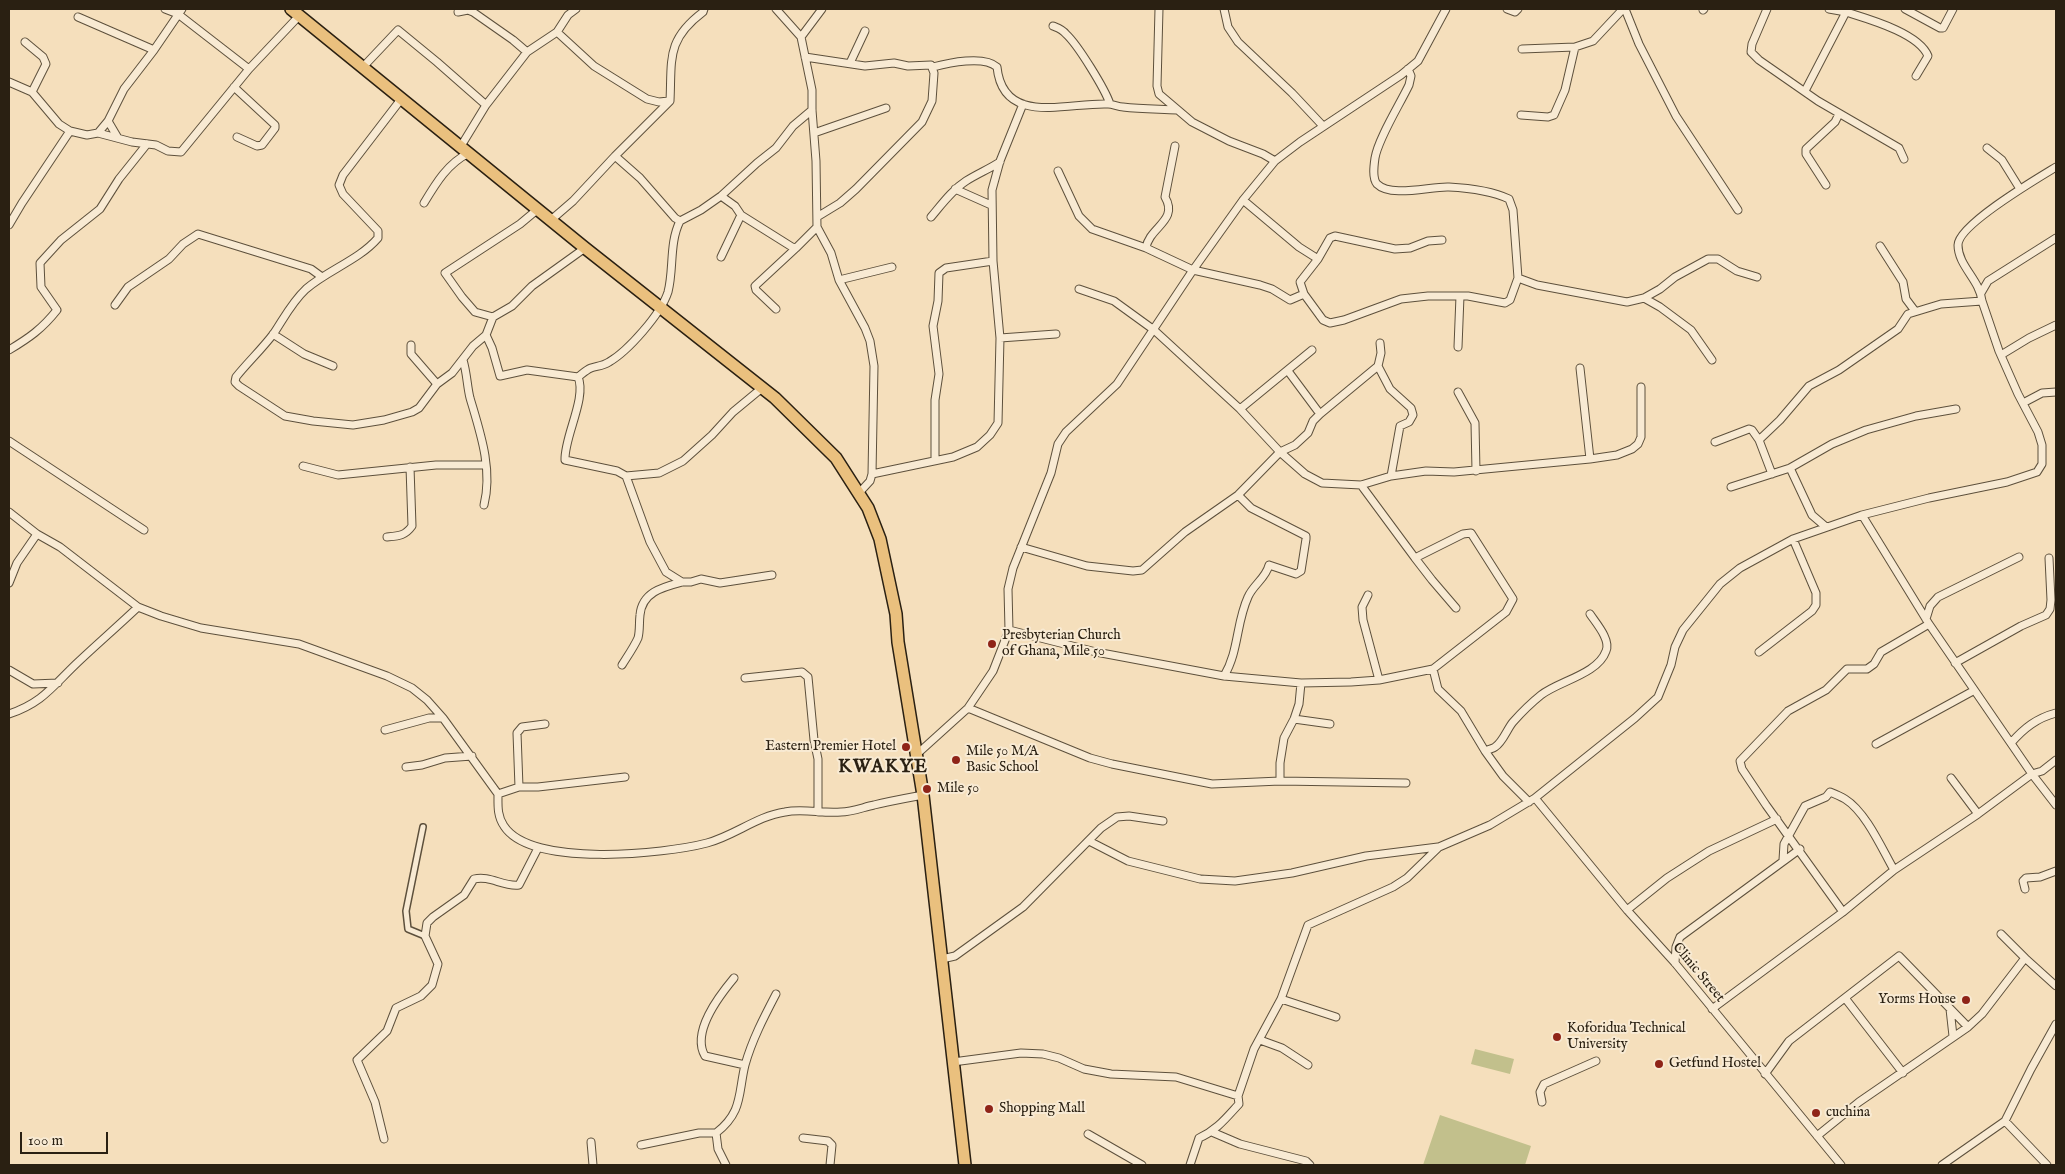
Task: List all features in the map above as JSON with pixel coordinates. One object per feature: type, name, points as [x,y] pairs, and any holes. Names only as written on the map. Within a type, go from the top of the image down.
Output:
[{"type":"highway","points":[[295,12],[585,248],[782,404],[836,458],[868,508],[874,521],[885,561],[896,614],[898,642],[923,795],[965,1165]]},
{"type":"street","points":[[165,9],[180,11],[249,69]]},
{"type":"street","points":[[424,203],[431,189],[465,150],[486,105],[527,52],[557,32],[568,15],[576,9]]},
{"type":"street","points":[[551,220],[573,201],[670,101],[673,54],[676,40],[684,28],[704,9]]},
{"type":"street","points":[[776,9],[801,37],[812,90],[817,227],[831,253],[839,280],[866,328],[874,366],[872,474],[870,481],[858,494]]},
{"type":"street","points":[[801,37],[822,9]]},
{"type":"street","points":[[1159,9],[1157,86],[1159,94],[1192,122],[1229,141],[1263,154],[1275,162]]},
{"type":"street","points":[[1224,9],[1228,27],[1238,42],[1292,93],[1323,126]]},
{"type":"street","points":[[916,755],[968,708],[993,671],[1009,630],[1008,589],[1012,568],[1051,473],[1058,444],[1066,432],[1117,384],[1193,270],[1243,200],[1275,162],[1323,126],[1408,69],[1421,56],[1446,9]]},
{"type":"street","points":[[1507,9],[1515,12],[1518,9]]},
{"type":"street","points":[[1522,49],[1575,47],[1593,41],[1624,9],[1639,44],[1676,116],[1738,210]]},
{"type":"street","points":[[1767,9],[1752,44],[1752,52],[1759,60],[1839,114],[1899,148],[1904,159]]},
{"type":"street","points":[[1829,9],[1846,12],[1888,25],[1925,48],[1928,56],[1916,76]]},
{"type":"street","points":[[1905,9],[1943,28],[1953,9]]},
{"type":"street","points":[[458,12],[468,10],[473,12],[527,52]]},
{"type":"street","points":[[98,133],[108,121],[124,89],[154,50],[180,11]]},
{"type":"street","points":[[9,82],[32,92],[54,119],[70,131],[87,135],[98,133],[156,145],[168,151],[181,152],[295,12]]},
{"type":"street","points":[[1805,91],[1846,12]]},
{"type":"street","points":[[78,17],[154,50]]},
{"type":"street","points":[[1053,26],[1061,29],[1068,35],[1110,104]]},
{"type":"street","points":[[363,67],[398,30],[486,105]]},
{"type":"street","points":[[850,64],[864,31]]},
{"type":"street","points":[[557,32],[594,66],[647,99],[659,102],[670,101]]},
{"type":"street","points":[[26,42],[44,57],[46,64],[32,92]]},
{"type":"street","points":[[1521,115],[1548,117],[1554,115],[1565,90],[1575,47]]},
{"type":"street","points":[[805,57],[865,66],[894,63],[908,66],[923,64],[933,67],[966,61],[993,63],[997,66],[998,81],[1002,88],[1009,97],[1023,104],[1053,108],[1110,104],[1121,107],[1177,110]]},
{"type":"street","points":[[817,217],[840,203],[856,189],[922,122],[932,101],[933,67]]},
{"type":"street","points":[[1408,69],[1411,76],[1409,85],[1375,156],[1374,180],[1378,185],[1387,189],[1418,190],[1447,187],[1484,192],[1509,199],[1513,210],[1518,278],[1510,300],[1505,303],[1468,296],[1428,296],[1401,299],[1344,320],[1330,323],[1323,320],[1304,294],[1300,282],[1318,259],[1330,238],[1335,236],[1395,249],[1410,248],[1428,241],[1442,240]]},
{"type":"street","points":[[234,87],[275,125],[275,128],[262,145],[258,146],[237,137]]},
{"type":"street","points":[[402,98],[343,175],[338,185],[342,194],[378,231],[378,238],[368,248],[305,290],[294,302],[273,334],[236,377],[235,382],[285,416],[329,424],[353,425],[384,420],[419,408],[437,384],[452,373],[474,346],[486,335],[493,317],[512,306],[532,286],[585,248]]},
{"type":"street","points":[[872,474],[953,457],[977,447],[990,435],[998,423],[1000,338],[993,261],[992,190],[1000,161],[1023,104]]},
{"type":"street","points":[[814,133],[886,108]]},
{"type":"street","points":[[486,335],[500,376],[527,370],[578,377],[591,368],[607,364],[623,353],[661,307],[668,293],[674,239],[680,221],[701,210],[721,196],[776,148],[792,126],[812,110]]},
{"type":"street","points":[[1826,185],[1806,154],[1806,149],[1835,122],[1839,114]]},
{"type":"street","points":[[108,121],[118,138]]},
{"type":"street","points":[[9,225],[70,131]]},
{"type":"street","points":[[9,350],[44,326],[56,310],[41,287],[39,269],[43,258],[61,240],[100,209],[119,179],[147,144]]},
{"type":"street","points":[[1146,248],[1147,242],[1154,231],[1162,226],[1170,211],[1170,206],[1165,197],[1175,146]]},
{"type":"street","points":[[1987,148],[2002,160],[2020,189]]},
{"type":"street","points":[[615,156],[640,178],[675,218],[680,221]]},
{"type":"street","points":[[931,217],[955,189],[1000,161]]},
{"type":"street","points":[[1088,842],[1128,861],[1200,879],[1234,881],[1292,873],[1366,856],[1439,847],[1490,825],[1532,800],[1635,718],[1658,697],[1675,647],[1683,630],[1720,584],[1740,568],[1793,539],[1862,515],[1929,498],[2007,482],[2036,472],[2042,464],[2042,445],[2038,432],[2001,355],[1982,297],[1961,257],[1958,244],[1961,235],[1969,226],[2020,189],[2056,167]]},
{"type":"street","points":[[1058,171],[1079,216],[1092,230],[1146,248],[1193,270],[1260,285],[1290,300],[1304,294]]},
{"type":"street","points":[[955,189],[991,205]]},
{"type":"street","points":[[721,196],[735,206],[741,215],[796,248]]},
{"type":"street","points":[[1243,200],[1299,247],[1318,259]]},
{"type":"street","points":[[493,317],[476,312],[445,274],[520,224],[538,209]]},
{"type":"street","points":[[721,257],[741,215]]},
{"type":"street","points":[[776,309],[756,290],[755,286],[817,227]]},
{"type":"street","points":[[115,305],[128,287],[169,260],[183,244],[198,234],[310,270],[322,277]]},
{"type":"street","points":[[1982,297],[1988,281],[2056,238]]},
{"type":"street","points":[[1880,246],[1903,282],[1906,299],[1915,311]]},
{"type":"street","points":[[1518,278],[1537,285],[1627,302],[1644,298],[1660,289],[1675,277],[1708,259],[1718,260],[1737,271],[1757,277]]},
{"type":"street","points":[[934,460],[935,400],[939,374],[933,326],[938,301],[939,273],[946,268],[993,261]]},
{"type":"street","points":[[839,280],[892,267]]},
{"type":"street","points":[[1079,289],[1114,301],[1154,330],[1240,409],[1280,452],[1305,474],[1322,483],[1361,485],[1390,476],[1426,471],[1476,471],[1617,455],[1632,449],[1638,444],[1641,437],[1640,387]]},
{"type":"street","points":[[1458,347],[1460,296]]},
{"type":"street","points":[[1760,440],[1809,386],[1840,370],[1898,329],[1908,314],[1941,304],[1982,297]]},
{"type":"street","points":[[1644,298],[1692,330],[1712,360]]},
{"type":"street","points":[[2001,355],[2029,338],[2056,325]]},
{"type":"street","points":[[273,334],[304,354],[333,366]]},
{"type":"street","points":[[1000,338],[1056,334]]},
{"type":"street","points":[[1021,547],[1087,566],[1134,571],[1142,570],[1185,532],[1238,495],[1280,452],[1295,445],[1308,433],[1313,421],[1320,414],[1378,366],[1381,353],[1380,342]]},
{"type":"street","points":[[411,345],[411,354],[437,384]]},
{"type":"street","points":[[1240,409],[1312,350]]},
{"type":"street","points":[[462,360],[467,375],[469,396],[482,439],[487,486],[484,505]]},
{"type":"street","points":[[1378,366],[1390,389],[1411,408],[1413,415],[1409,422],[1400,426],[1390,476]]},
{"type":"street","points":[[1580,368],[1590,459]]},
{"type":"street","points":[[1288,371],[1320,414]]},
{"type":"street","points":[[578,377],[582,386],[571,435],[565,452],[566,460],[617,471],[626,476],[659,473],[683,461],[712,435],[733,412],[762,388]]},
{"type":"street","points":[[1458,392],[1475,423],[1476,471]]},
{"type":"street","points":[[2023,403],[2034,395],[2056,392]]},
{"type":"street","points":[[1731,487],[1790,468],[1832,444],[1866,430],[1916,416],[1956,409]]},
{"type":"street","points":[[1715,442],[1749,429],[1760,440],[1772,474]]},
{"type":"street","points":[[9,441],[144,530]]},
{"type":"street","points":[[303,466],[338,474],[436,465],[485,465]]},
{"type":"street","points":[[387,537],[402,536],[412,526],[410,468]]},
{"type":"street","points":[[1790,468],[1812,515],[1826,527]]},
{"type":"street","points":[[626,476],[650,542],[666,572],[682,582]]},
{"type":"street","points":[[1361,485],[1415,558],[1456,608]]},
{"type":"street","points":[[1224,676],[1235,654],[1241,616],[1250,592],[1261,580],[1269,565],[1296,574],[1301,571],[1306,539],[1306,536],[1251,508],[1238,495]]},
{"type":"street","points":[[9,512],[37,534],[60,547],[138,607],[160,616],[201,628],[298,644],[387,676],[412,688],[428,700],[443,718],[498,794],[500,820],[505,828],[518,838],[538,848],[578,854],[623,854],[664,851],[709,842],[774,814],[786,811],[842,812],[923,795]]},
{"type":"street","points":[[1862,515],[1927,622],[1973,691],[2056,805]]},
{"type":"street","points":[[1009,630],[1096,652],[1224,676],[1301,683],[1379,680],[1433,669],[1506,612],[1512,599],[1471,533],[1463,534],[1415,558]]},
{"type":"street","points":[[9,583],[17,563],[37,534]]},
{"type":"street","points":[[1759,652],[1812,611],[1816,604],[1816,593],[1793,539]]},
{"type":"street","points":[[1843,912],[1742,769],[1740,761],[1788,711],[1826,690],[1847,669],[1868,669],[1874,664],[1881,652],[1927,622],[1930,606],[1938,597],[2019,557]]},
{"type":"street","points":[[1955,663],[2046,615],[2050,609],[2051,600],[2049,558]]},
{"type":"street","points":[[622,665],[638,638],[640,613],[644,602],[660,588],[665,580],[666,572]]},
{"type":"street","points":[[660,588],[682,582],[701,580],[720,583],[772,575]]},
{"type":"street","points":[[1368,595],[1362,607],[1363,620],[1379,680]]},
{"type":"street","points":[[9,714],[32,705],[49,692],[74,666],[138,607]]},
{"type":"street","points":[[1485,750],[1497,746],[1512,722],[1540,696],[1558,684],[1585,672],[1597,664],[1604,655],[1608,649],[1606,641],[1590,614]]},
{"type":"street","name":"Clinic Street","points":[[1433,669],[1438,689],[1461,711],[1485,750],[1504,776],[1532,800],[1626,910],[1675,963],[1842,1165]]},
{"type":"street","points":[[9,670],[33,684],[58,683]]},
{"type":"street","points":[[745,678],[802,672],[808,677],[814,740],[818,759],[818,812]]},
{"type":"street","points":[[1280,781],[1280,763],[1284,738],[1299,704],[1301,683]]},
{"type":"street","points":[[1876,744],[1973,691]]},
{"type":"street","points":[[968,708],[1090,758],[1212,784],[1280,781],[1406,783]]},
{"type":"street","points":[[2012,743],[2022,730],[2031,723],[2056,713]]},
{"type":"street","points":[[385,730],[428,718],[443,718]]},
{"type":"street","points":[[1294,719],[1330,724]]},
{"type":"street","points":[[519,787],[518,733],[522,728],[544,724]]},
{"type":"street","points":[[406,767],[422,766],[445,758],[472,756]]},
{"type":"street","points":[[1712,1009],[1843,912],[1894,870],[1978,814],[2032,774],[2042,771],[2056,760]]},
{"type":"street","points":[[498,794],[519,787],[538,787],[625,777]]},
{"type":"street","points":[[1951,778],[1978,814]]},
{"type":"street","points":[[1783,860],[1784,844],[1805,806],[1826,797],[1830,792],[1846,799],[1859,813],[1894,870]]},
{"type":"street","points":[[942,959],[955,956],[1023,907],[1100,828],[1117,817],[1129,816],[1163,821]]},
{"type":"street","points":[[1626,910],[1668,878],[1709,851],[1777,819]]},
{"type":"street","points":[[422,827],[406,911],[408,929],[425,936]]},
{"type":"street","points":[[1190,1165],[1199,1138],[1212,1132],[1224,1122],[1239,1104],[1238,1096],[1254,1049],[1281,999],[1308,925],[1394,887],[1439,847]]},
{"type":"street","points":[[384,1139],[375,1102],[357,1060],[387,1031],[396,1008],[422,996],[432,985],[438,964],[425,936],[427,923],[433,916],[464,894],[474,879],[492,879],[510,886],[519,885],[538,848]]},
{"type":"street","points":[[1675,963],[1676,948],[1680,937],[1800,849]]},
{"type":"street","points":[[2025,889],[2023,881],[2026,878],[2040,877],[2056,871]]},
{"type":"street","points":[[2001,934],[2056,986]]},
{"type":"street","points":[[1765,1074],[1789,1041],[1899,956],[1968,1027]]},
{"type":"street","points":[[1817,1136],[1859,1102],[1968,1027],[1982,1014],[2025,958]]},
{"type":"street","points":[[734,978],[717,998],[701,1039],[701,1049],[705,1056],[745,1065]]},
{"type":"street","points":[[641,1145],[699,1133],[716,1133],[730,1120],[736,1110],[745,1065],[757,1030],[776,994]]},
{"type":"street","points":[[1845,998],[1903,1073]]},
{"type":"street","points":[[1281,999],[1336,1017]]},
{"type":"street","points":[[1950,1010],[1953,1036]]},
{"type":"street","points":[[1942,1165],[2005,1120],[2056,1024]]},
{"type":"street","points":[[1260,1040],[1282,1048],[1308,1065]]},
{"type":"street","points":[[953,1062],[1021,1053],[1043,1054],[1060,1058],[1084,1069],[1111,1074],[1176,1077],[1238,1096]]},
{"type":"street","points":[[1542,1102],[1540,1092],[1544,1084],[1596,1062]]},
{"type":"street","points":[[2005,1120],[2047,1165]]},
{"type":"street","points":[[1212,1132],[1240,1144],[1306,1161],[1310,1165]]},
{"type":"street","points":[[716,1133],[718,1149],[726,1165]]},
{"type":"street","points":[[1088,1134],[1142,1165]]},
{"type":"street","points":[[803,1138],[828,1141],[832,1145],[830,1165]]},
{"type":"street","points":[[592,1142],[593,1165]]},
{"type":"shaded area","points":[[1475,1049],[1514,1059],[1510,1074],[1471,1064]]},
{"type":"shaded area","points":[[1440,1115],[1531,1146],[1525,1165],[1423,1165]]},
{"type":"place","name":"Presbyterian Church of Ghana, Mile 50","points":[[992,644]]},
{"type":"place","name":"Eastern Premier Hotel","points":[[906,747]]},
{"type":"place","name":"Mile 50 M/A Basic School","points":[[956,760]]},
{"type":"place","name":"Mile 50","points":[[927,789]]},
{"type":"place","name":"Yorms House","points":[[1966,1000]]},
{"type":"place","name":"Koforidua Technical University","points":[[1557,1037]]},
{"type":"place","name":"Getfund Hostel","points":[[1659,1064]]},
{"type":"place","name":"Shopping Mall","points":[[989,1109]]},
{"type":"place","name":"cuchina","points":[[1816,1113]]},
{"type":"district","name":"KWAKYE","points":[[883,768]]}]
